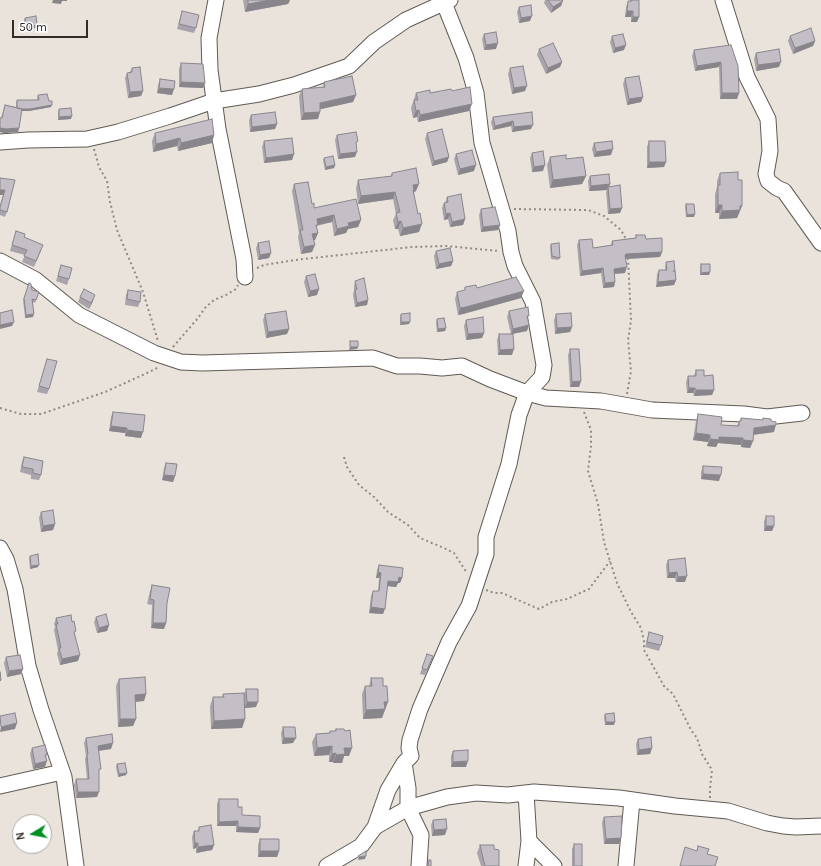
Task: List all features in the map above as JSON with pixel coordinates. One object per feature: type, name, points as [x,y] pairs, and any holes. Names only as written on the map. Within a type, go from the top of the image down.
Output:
[{"type":"street","points":[[216,0],[210,38],[210,70],[214,101],[244,259],[245,277]]},
{"type":"street","points":[[723,0],[747,77],[768,119],[770,151],[766,174],[768,181],[784,191],[821,243]]},
{"type":"street","points":[[0,142],[93,137],[126,130],[214,101],[259,94],[294,85],[349,66],[374,42],[406,20],[447,2],[476,93],[482,143],[508,231],[511,252],[518,272],[533,302],[544,364],[542,377],[527,393],[519,415],[509,464],[486,537],[486,554],[469,606],[449,642],[420,709],[410,740],[409,748],[411,756],[404,763],[388,790],[375,828],[361,846],[327,866]]},
{"type":"street","points":[[0,261],[36,280],[78,315],[127,340],[181,362],[202,363],[373,358],[397,366],[442,368],[462,366],[490,379],[527,393],[546,398],[601,401],[652,410],[744,414],[767,417],[802,413]]},
{"type":"street","points":[[0,548],[6,559],[15,589],[28,666],[66,788],[71,841],[76,866]]},
{"type":"street","points":[[404,763],[408,788],[408,808],[421,835],[419,866]]},
{"type":"street","points":[[0,786],[62,772]]},
{"type":"street","points":[[375,828],[408,808],[447,797],[476,793],[508,795],[534,792],[573,794],[728,811],[767,823],[783,826],[821,826]]},
{"type":"street","points":[[526,793],[529,841],[526,866]]},
{"type":"street","points":[[626,866],[632,800]]},
{"type":"street","points":[[529,841],[554,866]]},
{"type":"path","points":[[93,137],[94,153],[99,167],[107,181],[110,202],[117,230],[143,292],[157,340],[165,356]]},
{"type":"path","points":[[500,204],[517,210],[588,210],[604,216],[621,230],[627,241]]},
{"type":"path","points":[[0,408],[21,414],[42,414],[105,392],[159,367],[165,356],[205,308],[214,300],[226,295],[236,288],[249,271],[264,265],[412,247],[446,246],[511,252]]},
{"type":"path","points":[[625,405],[631,371],[628,340],[631,321],[628,255]]},
{"type":"path","points":[[581,401],[591,430],[588,471],[598,504],[604,542],[617,583],[630,612],[641,628],[644,641],[644,650],[664,686],[673,694],[691,730],[697,738],[702,754],[712,770],[710,789],[711,809]]},
{"type":"path","points":[[344,457],[347,467],[359,485],[388,512],[408,525],[420,538],[454,553],[472,581],[483,589],[494,593],[502,593],[539,609],[552,602],[567,600],[589,589],[610,561]]},
{"type":"building","points":[[248,0],[270,0],[248,4]]},
{"type":"building","points":[[548,0],[562,0],[563,1],[553,7]]},
{"type":"building","points":[[639,0],[639,17],[633,17],[633,11],[627,11],[628,1]]},
{"type":"building","points":[[531,5],[532,16],[521,18],[519,7]]},
{"type":"building","points":[[182,11],[199,15],[196,28],[179,24]]},
{"type":"building","points":[[36,16],[37,25],[26,27],[25,18]]},
{"type":"building","points":[[811,28],[815,41],[795,48],[790,36]]},
{"type":"building","points":[[496,32],[498,43],[486,45],[484,34]]},
{"type":"building","points":[[623,34],[626,45],[615,48],[612,36]]},
{"type":"building","points":[[553,43],[562,62],[548,68],[539,49]]},
{"type":"building","points":[[731,45],[738,66],[739,93],[722,93],[721,62],[697,66],[694,50]]},
{"type":"building","points":[[779,49],[781,62],[758,65],[756,53]]},
{"type":"building","points":[[181,63],[203,64],[205,83],[181,82]]},
{"type":"building","points":[[523,66],[527,86],[514,88],[510,68]]},
{"type":"building","points":[[140,67],[143,91],[130,92],[127,73],[132,72],[132,68]]},
{"type":"building","points":[[352,76],[356,95],[320,103],[320,112],[304,113],[302,89],[325,87],[324,82]]},
{"type":"building","points":[[639,76],[643,97],[629,99],[625,78]]},
{"type":"building","points":[[160,79],[175,81],[174,89],[159,88]]},
{"type":"building","points":[[470,87],[472,104],[420,115],[419,110],[416,111],[414,100],[418,100],[416,93],[430,90],[430,93],[451,89],[452,91]]},
{"type":"building","points":[[47,94],[49,101],[52,101],[52,105],[30,109],[17,108],[17,100],[39,100],[38,95]]},
{"type":"building","points":[[5,105],[22,109],[19,128],[0,128],[0,118],[2,118]]},
{"type":"building","points":[[71,108],[72,116],[59,117],[59,109]]},
{"type":"building","points":[[275,112],[277,124],[252,127],[251,115]]},
{"type":"building","points":[[532,112],[533,125],[514,127],[513,121],[495,126],[493,117]]},
{"type":"building","points":[[212,119],[214,135],[181,143],[180,138],[156,144],[155,133]]},
{"type":"building","points":[[442,129],[449,157],[434,161],[427,133]]},
{"type":"building","points":[[356,132],[358,141],[356,142],[357,152],[340,154],[337,135]]},
{"type":"building","points":[[292,138],[294,154],[266,158],[264,141]]},
{"type":"building","points":[[612,141],[613,149],[596,152],[594,143]]},
{"type":"building","points":[[649,141],[665,141],[666,162],[649,162]]},
{"type":"building","points":[[472,150],[476,165],[460,169],[456,154]]},
{"type":"building","points":[[543,151],[545,165],[534,167],[532,153]]},
{"type":"building","points":[[566,155],[566,159],[583,157],[586,176],[553,180],[550,157]]},
{"type":"building","points":[[333,156],[335,165],[326,167],[324,158]]},
{"type":"building","points":[[416,168],[419,184],[413,185],[413,190],[418,214],[420,213],[422,224],[403,228],[401,221],[398,222],[396,213],[400,212],[395,192],[361,196],[358,180],[392,176],[392,173]]},
{"type":"building","points":[[738,172],[738,180],[742,180],[742,206],[740,206],[740,210],[722,211],[722,205],[718,205],[718,185],[720,185],[720,173]]},
{"type":"building","points":[[609,174],[610,184],[591,186],[590,176]]},
{"type":"building","points":[[0,178],[15,180],[7,212],[0,210],[5,190],[0,190]]},
{"type":"building","points":[[308,182],[314,208],[356,199],[361,220],[348,223],[349,226],[337,229],[334,215],[317,219],[318,225],[316,225],[318,233],[312,234],[315,245],[304,247],[300,230],[303,230],[294,184]]},
{"type":"building","points":[[620,185],[622,208],[610,209],[608,187]]},
{"type":"building","points":[[461,194],[465,219],[452,222],[450,213],[446,214],[444,203],[448,202],[447,197]]},
{"type":"building","points":[[686,204],[694,204],[695,214],[687,215]]},
{"type":"building","points":[[495,207],[500,225],[483,227],[481,209]]},
{"type":"building","points":[[16,231],[25,234],[24,237],[43,245],[36,261],[24,256],[27,250],[12,245]]},
{"type":"building","points":[[636,235],[645,235],[646,239],[662,238],[662,252],[626,254],[627,267],[614,269],[615,282],[605,283],[603,268],[582,271],[579,240],[592,239],[593,248],[613,245],[612,241],[636,238]]},
{"type":"building","points":[[269,241],[271,253],[260,255],[258,243]]},
{"type":"building","points":[[559,243],[560,258],[552,256],[551,244]]},
{"type":"building","points":[[450,248],[453,261],[439,264],[436,251]]},
{"type":"building","points":[[674,261],[676,280],[658,282],[659,270],[667,270],[666,262]]},
{"type":"building","points":[[701,264],[710,264],[710,272],[701,273]]},
{"type":"building","points":[[61,265],[72,268],[69,279],[58,276]]},
{"type":"building","points":[[315,274],[319,289],[310,291],[306,276]]},
{"type":"building","points":[[516,277],[524,291],[460,308],[457,292],[465,290],[465,287],[476,285],[477,288]]},
{"type":"building","points":[[364,278],[368,300],[357,303],[355,290],[357,289],[355,281]]},
{"type":"building","points":[[29,283],[31,284],[32,290],[39,292],[36,300],[32,299],[34,314],[26,315],[24,298]]},
{"type":"building","points":[[84,289],[95,295],[91,303],[80,297]]},
{"type":"building","points":[[128,290],[141,292],[140,302],[127,299]]},
{"type":"building","points":[[528,307],[529,316],[527,316],[529,325],[513,329],[509,311]]},
{"type":"building","points":[[12,310],[14,322],[0,325],[0,313]]},
{"type":"building","points":[[286,311],[289,329],[268,332],[265,314]]},
{"type":"building","points":[[410,313],[410,322],[401,322],[401,314]]},
{"type":"building","points":[[571,313],[572,327],[557,328],[556,314]]},
{"type":"building","points":[[483,317],[484,333],[468,334],[466,320]]},
{"type":"building","points":[[444,318],[446,328],[438,329],[437,319]]},
{"type":"building","points":[[499,334],[513,334],[514,349],[500,350]]},
{"type":"building","points":[[350,341],[358,341],[358,347],[350,347]]},
{"type":"building","points":[[570,349],[579,349],[581,381],[572,382]]},
{"type":"building","points":[[47,359],[57,361],[49,389],[39,386]]},
{"type":"building","points":[[696,370],[704,370],[704,376],[713,375],[714,390],[696,390],[695,388],[689,388],[688,376],[696,376]]},
{"type":"building","points":[[113,412],[145,415],[143,432],[111,426]]},
{"type":"building","points":[[698,414],[722,417],[721,425],[739,426],[739,421],[741,421],[741,418],[763,420],[763,418],[771,419],[771,421],[776,422],[776,425],[754,428],[753,441],[743,440],[743,438],[719,437],[719,440],[710,439],[710,435],[696,433]]},
{"type":"building","points":[[24,457],[43,461],[41,475],[33,473],[33,469],[22,467]]},
{"type":"building","points":[[166,463],[177,464],[175,476],[164,475]]},
{"type":"building","points":[[703,466],[722,467],[721,475],[703,474]]},
{"type":"building","points":[[53,510],[55,524],[43,526],[41,512]]},
{"type":"building","points":[[766,516],[774,516],[774,526],[766,526]]},
{"type":"building","points":[[38,554],[39,565],[31,566],[30,556]]},
{"type":"building","points":[[685,558],[687,576],[678,577],[677,572],[669,573],[668,560]]},
{"type":"building","points":[[379,565],[403,568],[402,578],[399,577],[398,582],[388,581],[385,609],[371,607],[373,591],[379,591],[381,573],[378,572]]},
{"type":"building","points":[[152,585],[170,588],[167,603],[166,623],[153,623],[154,600],[150,599]]},
{"type":"building","points":[[106,614],[109,625],[99,628],[96,617]]},
{"type":"building","points":[[71,615],[72,622],[74,621],[76,631],[74,632],[80,655],[62,659],[59,648],[61,648],[56,618]]},
{"type":"building","points":[[649,632],[663,636],[661,645],[647,642]]},
{"type":"building","points":[[427,654],[433,656],[427,670],[422,668]]},
{"type":"building","points":[[20,655],[23,669],[9,671],[6,657]]},
{"type":"building","points":[[145,677],[146,694],[135,695],[136,719],[120,719],[119,679]]},
{"type":"building","points":[[371,678],[383,678],[383,686],[387,686],[388,702],[384,702],[385,709],[366,710],[365,686],[372,686]]},
{"type":"building","points":[[246,689],[258,689],[258,702],[247,702]]},
{"type":"building","points":[[244,693],[245,719],[214,721],[213,697],[224,697],[223,694]]},
{"type":"building","points":[[15,713],[17,723],[1,727],[0,716]]},
{"type":"building","points":[[614,713],[615,722],[606,722],[605,714]]},
{"type":"building","points":[[283,727],[295,727],[296,738],[284,738]]},
{"type":"building","points":[[336,729],[344,729],[345,731],[350,730],[352,748],[344,748],[345,754],[336,755],[336,753],[332,754],[332,746],[317,748],[316,734],[330,733],[330,731],[336,731]]},
{"type":"building","points":[[112,734],[113,743],[98,746],[101,769],[99,769],[99,792],[78,792],[76,779],[89,779],[86,738]]},
{"type":"building","points":[[651,737],[652,748],[639,750],[638,739]]},
{"type":"building","points":[[45,745],[47,754],[45,755],[47,761],[35,764],[32,748]]},
{"type":"building","points":[[468,750],[468,761],[453,762],[453,751]]},
{"type":"building","points":[[125,763],[127,773],[119,774],[117,764]]},
{"type":"building","points":[[219,799],[238,799],[238,807],[242,807],[242,815],[260,816],[260,828],[238,827],[238,821],[219,822]]},
{"type":"building","points":[[622,816],[621,838],[606,839],[604,817]]},
{"type":"building","points":[[446,819],[447,829],[434,830],[433,820]]},
{"type":"building","points":[[211,825],[214,845],[198,847],[198,843],[195,843],[194,831],[199,831],[199,827]]},
{"type":"building","points":[[260,839],[279,839],[279,851],[260,851]]},
{"type":"building","points":[[574,844],[582,844],[582,866],[574,866]]},
{"type":"building","points":[[480,845],[494,845],[494,849],[499,850],[499,866],[485,866]]},
{"type":"building","points":[[698,846],[709,849],[707,854],[718,857],[715,866],[680,866],[685,847],[697,851]]},
{"type":"building","points":[[366,851],[366,856],[358,856]]},
{"type":"building","points":[[429,860],[431,860],[431,866],[428,866]]}]
